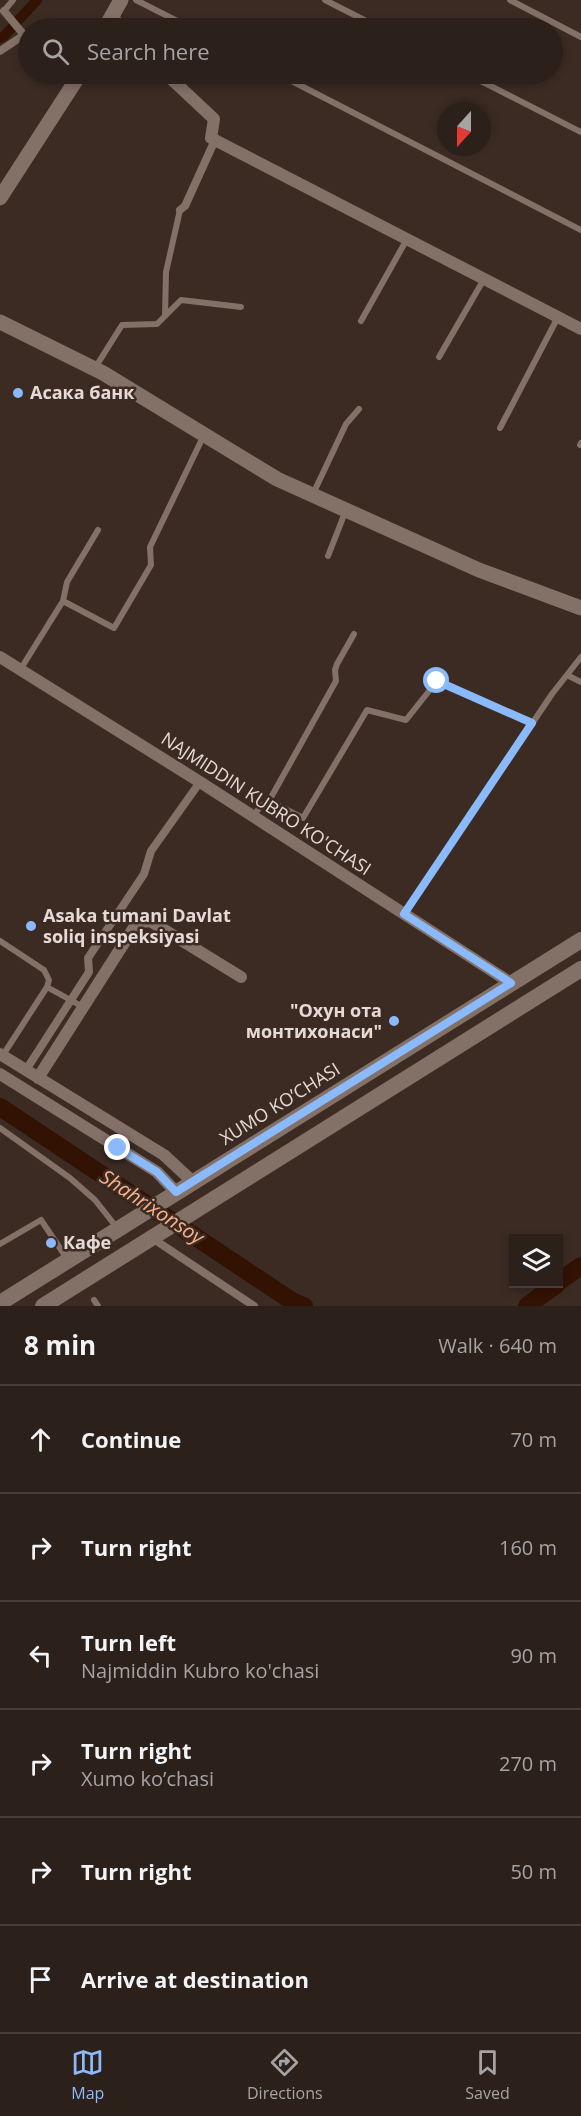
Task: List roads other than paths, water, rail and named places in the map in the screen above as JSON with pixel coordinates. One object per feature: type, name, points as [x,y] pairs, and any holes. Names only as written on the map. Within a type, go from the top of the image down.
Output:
[{"type":"main road","name":"XUMO KO’CHASI","points":[[0,1302],[581,940]]},
{"type":"main road","points":[[43,1306],[581,969]]},
{"type":"main road","points":[[199,1178],[221,1194]]},
{"type":"street","points":[[112,18],[121,0]]},
{"type":"street","points":[[4,11],[18,26]]},
{"type":"street","points":[[0,51],[18,39]]},
{"type":"street","points":[[0,198],[74,84]]},
{"type":"street","points":[[177,84],[214,119],[211,138],[581,329]]},
{"type":"street","points":[[180,210],[185,206],[216,140]]},
{"type":"street","points":[[0,322],[95,369],[277,479],[478,570],[581,608]]},
{"type":"street","name":"NAJMIDDIN KUBRO KO'CHASI","points":[[0,657],[200,782],[511,983]]},
{"type":"street","points":[[26,1070],[89,972],[88,958],[144,874],[151,851],[200,782]]},
{"type":"street","points":[[38,1078],[133,929],[141,922],[150,921],[241,976]]},
{"type":"street","points":[[1,1054],[199,1178]]},
{"type":"street","points":[[0,1074],[157,1172],[170,1196]]},
{"type":"street","points":[[152,1238],[254,1306]]},
{"type":"lane","points":[[4,11],[14,0]]},
{"type":"lane","points":[[136,0],[171,18]]},
{"type":"lane","points":[[324,0],[360,18]]},
{"type":"lane","points":[[510,0],[545,18]]},
{"type":"lane","points":[[563,28],[581,37]]},
{"type":"lane","points":[[297,84],[581,230]]},
{"type":"lane","points":[[487,84],[581,132]]},
{"type":"lane","points":[[165,316],[166,272],[180,210]]},
{"type":"lane","points":[[361,321],[407,239]]},
{"type":"lane","points":[[439,357],[484,279]]},
{"type":"lane","points":[[95,369],[122,325],[157,324],[181,300],[241,307]]},
{"type":"lane","points":[[500,428],[558,317]]},
{"type":"lane","points":[[313,495],[346,424],[359,410]]},
{"type":"lane","points":[[63,601],[114,628],[151,565],[150,547],[204,434]]},
{"type":"lane","points":[[328,556],[346,510]]},
{"type":"lane","points":[[20,670],[63,601],[67,582],[98,530]]},
{"type":"lane","points":[[253,816],[261,806],[269,801],[336,681],[337,664],[354,634]]},
{"type":"lane","points":[[404,914],[532,723],[581,657]]},
{"type":"lane","points":[[567,675],[581,682]]},
{"type":"lane","points":[[269,801],[303,818],[367,710],[406,720],[437,681],[532,723]]},
{"type":"lane","points":[[0,941],[44,970],[49,980],[1,1054]]},
{"type":"lane","points":[[46,987],[83,1007]]},
{"type":"lane","points":[[0,1128],[70,1178],[96,1200],[118,1229]]},
{"type":"lane","points":[[0,1244],[41,1220],[68,1260]]},
{"type":"waterway","points":[[20,18],[37,0]]},
{"type":"waterway","points":[[0,38],[18,21]]},
{"type":"waterway","name":"Shahrixonsoy","points":[[0,1107],[292,1301],[304,1306]]},
{"type":"waterway","name":"Shahrixonsoy","points":[[563,1279],[581,1266]]},
{"type":"waterway","name":"Shahrixonsoy","points":[[527,1306],[552,1288]]},
{"type":"place","name":"Асака банк","points":[[18,393]]},
{"type":"place","name":"Asaka tumani Davlat soliq inspeksiyasi","points":[[31,926]]},
{"type":"place","name":"\"Охун ота монтихонаси\"","points":[[394,1021]]},
{"type":"place","name":"Кафе","points":[[51,1243]]}]
